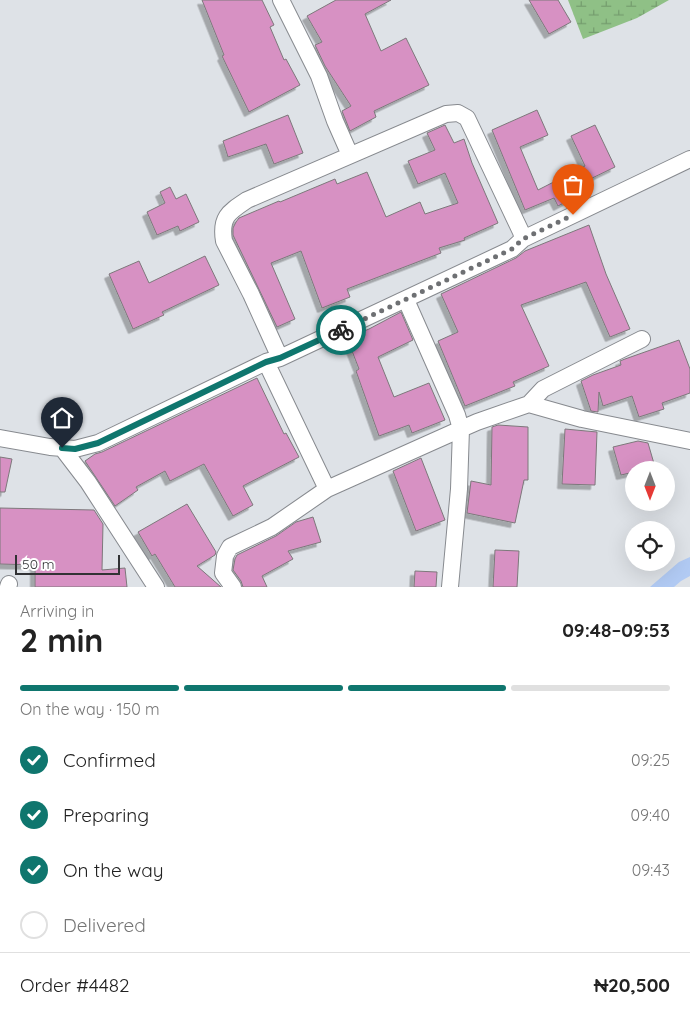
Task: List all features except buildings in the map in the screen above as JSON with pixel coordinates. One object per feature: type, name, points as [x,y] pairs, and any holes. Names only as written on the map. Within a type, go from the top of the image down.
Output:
[{"type":"street","points":[[281,0],[319,76],[335,121],[350,155]]},
{"type":"street","points":[[327,489],[273,360],[251,294],[224,240],[222,231],[229,212],[247,200],[350,155],[446,114],[458,113],[467,118],[523,239]]},
{"type":"street","points":[[0,438],[50,447],[75,449],[98,443],[273,360],[406,300],[512,249],[523,239],[690,159]]},
{"type":"street","points":[[406,300],[457,415],[461,429],[459,489],[450,587]]},
{"type":"street","points":[[233,587],[223,573],[225,556],[230,547],[272,527],[327,489],[477,422],[529,404],[543,390],[642,339]]},
{"type":"street","points":[[529,404],[582,419],[690,441]]},
{"type":"street","points":[[62,448],[88,482],[156,587]]},
{"type":"green space","points":[[568,0],[669,0],[637,18],[583,39]]},
{"type":"water","points":[[690,557],[690,576],[674,587],[650,587],[669,571],[675,571],[675,565]]},
{"type":"way so far","points":[[341,330],[512,249],[523,239],[573,215]]},
{"type":"route","points":[[62,448],[75,449],[98,443],[266,362],[280,358],[341,330]]}]
